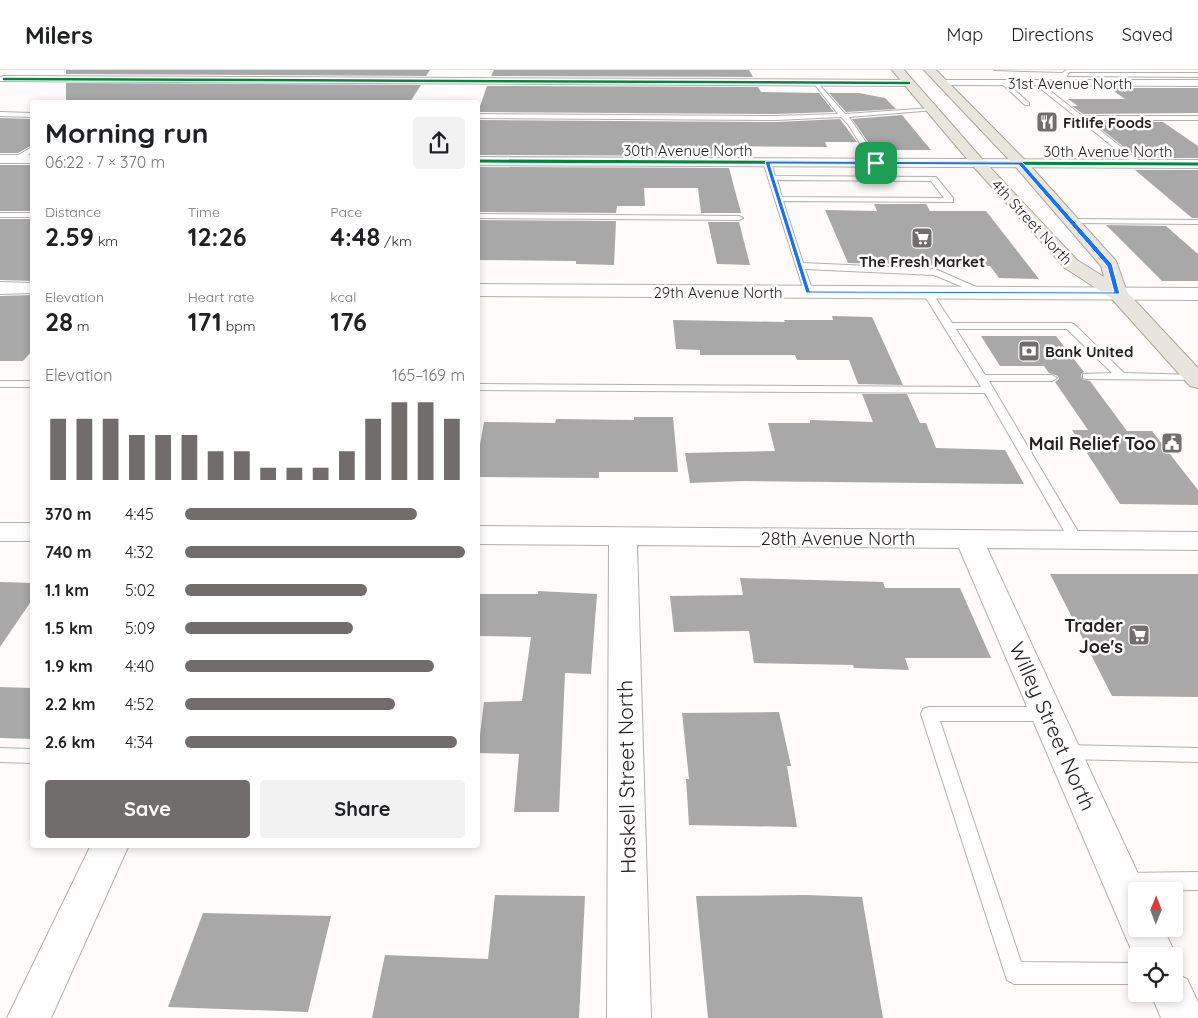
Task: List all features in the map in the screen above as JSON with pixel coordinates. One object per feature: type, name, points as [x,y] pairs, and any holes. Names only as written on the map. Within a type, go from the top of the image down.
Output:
[{"type":"main road","name":"4th Street North","points":[[898,70],[978,163],[1071,264],[1118,294],[1196,379]]},
{"type":"main road","points":[[914,70],[922,78],[942,83]]},
{"type":"main road","name":"4th Street North","points":[[930,70],[1020,163],[1110,265],[1118,294]]},
{"type":"street","points":[[2,80],[21,70]]},
{"type":"street","points":[[2,80],[460,75],[909,83]]},
{"type":"street","points":[[451,95],[460,75]]},
{"type":"street","name":"31st Avenue North","points":[[942,83],[1198,83]]},
{"type":"street","points":[[0,159],[30,159]]},
{"type":"street","name":"30th Avenue North","points":[[480,161],[1198,164]]},
{"type":"street","points":[[0,288],[30,288]]},
{"type":"street","name":"29th Avenue North","points":[[480,290],[1198,294]]},
{"type":"street","points":[[0,532],[30,532]]},
{"type":"street","name":"28th Avenue North","points":[[480,535],[1198,541]]},
{"type":"street","name":"Haskell Street North","points":[[623,536],[629,1018]]},
{"type":"street","name":"Willey Street North","points":[[969,539],[1128,896]]},
{"type":"street","points":[[28,1018],[109,848]]},
{"type":"street","points":[[1176,1002],[1183,1018]]},
{"type":"lane","points":[[996,70],[1062,70],[1082,83]]},
{"type":"lane","points":[[1070,75],[1198,75]]},
{"type":"lane","points":[[816,80],[843,116],[851,123],[876,163]]},
{"type":"lane","points":[[1004,83],[1027,104]]},
{"type":"lane","points":[[1038,83],[1137,164]]},
{"type":"lane","points":[[480,116],[776,118],[935,113]]},
{"type":"lane","points":[[0,114],[30,114]]},
{"type":"lane","points":[[1080,118],[1198,118]]},
{"type":"lane","points":[[18,159],[30,150]]},
{"type":"lane","points":[[767,162],[808,292]]},
{"type":"lane","points":[[772,178],[933,179],[950,200],[778,198]]},
{"type":"lane","points":[[0,215],[30,215]]},
{"type":"lane","points":[[480,216],[739,218]]},
{"type":"lane","points":[[1072,221],[1194,222],[1198,228]]},
{"type":"lane","points":[[800,266],[935,272],[985,293]]},
{"type":"lane","points":[[928,293],[989,390],[1076,540]]},
{"type":"lane","points":[[949,326],[1070,326],[1122,377]]},
{"type":"lane","points":[[1087,376],[1196,379]]},
{"type":"lane","points":[[981,378],[1052,378]]},
{"type":"lane","points":[[0,384],[30,384]]},
{"type":"lane","points":[[480,387],[989,390]]},
{"type":"lane","points":[[1047,714],[929,714],[1014,973],[1128,974]]},
{"type":"lane","points":[[1064,752],[1198,756]]},
{"type":"lane","points":[[0,755],[30,756]]},
{"type":"lane","points":[[1122,882],[1198,881]]},
{"type":"building","points":[[66,70],[430,70],[426,76],[66,74]]},
{"type":"building","points":[[494,70],[749,70],[753,77],[491,76]]},
{"type":"building","points":[[66,83],[421,85],[411,100],[66,100]]},
{"type":"building","points":[[487,86],[758,87],[761,92],[819,93],[834,112],[776,114],[480,112],[480,106]]},
{"type":"building","points":[[1109,88],[1198,88],[1198,113],[1083,114],[1072,106],[1078,106],[1068,99],[1125,99]]},
{"type":"building","points":[[829,93],[859,93],[885,98],[896,109],[846,112]]},
{"type":"building","points":[[902,115],[931,150],[892,150],[886,142],[868,142],[852,119]]},
{"type":"building","points":[[0,118],[30,119],[30,146],[18,153],[0,153]]},
{"type":"building","points":[[840,119],[857,142],[825,142],[827,147],[723,146],[726,156],[480,155],[480,120],[776,122]]},
{"type":"building","points":[[1092,122],[1163,122],[1198,146],[1198,158],[1138,158]]},
{"type":"building","points":[[0,165],[30,165],[30,211],[0,211]]},
{"type":"building","points":[[480,167],[729,168],[741,213],[701,213],[698,188],[644,188],[645,206],[617,206],[616,213],[480,212]]},
{"type":"building","points":[[1135,170],[1198,170],[1198,218],[1192,218]]},
{"type":"building","name":"The Fresh Market","points":[[874,204],[926,204],[930,211],[986,211],[1039,279],[999,278],[990,266],[848,263],[825,210],[877,211]]},
{"type":"building","points":[[0,219],[30,219],[30,281],[0,280]]},
{"type":"building","points":[[480,220],[616,221],[614,265],[576,264],[576,261],[480,260]]},
{"type":"building","points":[[708,222],[739,222],[750,265],[717,264]]},
{"type":"building","points":[[1106,225],[1166,226],[1198,254],[1198,281],[1162,281]]},
{"type":"building","points":[[30,295],[30,353],[23,361],[0,361],[0,296]]},
{"type":"building","points":[[832,316],[872,317],[903,385],[858,384],[849,360],[797,360],[795,355],[700,355],[700,350],[676,349],[673,320],[785,322],[784,320],[833,320]]},
{"type":"building","points":[[981,336],[1056,336],[1084,372],[1081,374],[1082,379],[1090,381],[1127,431],[1152,431],[1198,490],[1198,505],[1120,504],[1072,430],[1088,430],[1055,382],[1059,379],[1058,376],[1049,373],[1044,366],[1000,366]]},
{"type":"building","points":[[862,394],[907,394],[920,423],[926,423],[936,448],[1005,450],[1024,484],[743,481],[690,483],[685,453],[775,451],[768,423],[810,423],[810,420],[873,422]]},
{"type":"building","points":[[634,417],[673,417],[678,472],[599,472],[599,478],[480,477],[480,445],[484,422],[555,423],[556,419],[634,420]]},
{"type":"building","name":"Trader Joe's","points":[[1050,574],[1198,574],[1198,697],[1112,696]]},
{"type":"building","points":[[740,578],[883,582],[885,588],[960,588],[991,658],[905,658],[909,670],[854,668],[853,665],[754,663],[749,631],[674,632],[670,596],[743,595]]},
{"type":"building","points":[[0,582],[30,583],[30,603],[0,647]]},
{"type":"building","points":[[538,591],[597,594],[591,674],[565,673],[559,812],[514,812],[519,754],[480,753],[480,735],[484,702],[522,701],[531,637],[480,636],[480,594],[538,594]]},
{"type":"building","points":[[0,687],[30,688],[30,739],[0,738]]},
{"type":"building","points":[[779,712],[791,766],[787,766],[797,827],[689,825],[686,779],[689,779],[682,713]]},
{"type":"building","points":[[495,895],[585,896],[579,1018],[372,1018],[385,955],[488,959]]},
{"type":"building","points":[[806,895],[862,897],[883,1018],[708,1018],[696,896]]},
{"type":"building","points":[[203,913],[331,916],[308,1012],[168,1007]]},
{"type":"cycle path","points":[[4,79],[909,83]]},
{"type":"cycle path","points":[[480,161],[1198,164]]},
{"type":"place","name":"Fitlife Foods","points":[[1047,122]]},
{"type":"place","name":"The Fresh Market","points":[[922,238]]},
{"type":"place","name":"Bank United","points":[[1029,351]]},
{"type":"place","name":"Mail Relief Too","points":[[1172,443]]},
{"type":"place","name":"Trader Joe's","points":[[1139,635]]},
{"type":"route","points":[[767,162],[876,163],[1020,163],[1110,265],[1118,294],[808,292],[767,162]]}]
